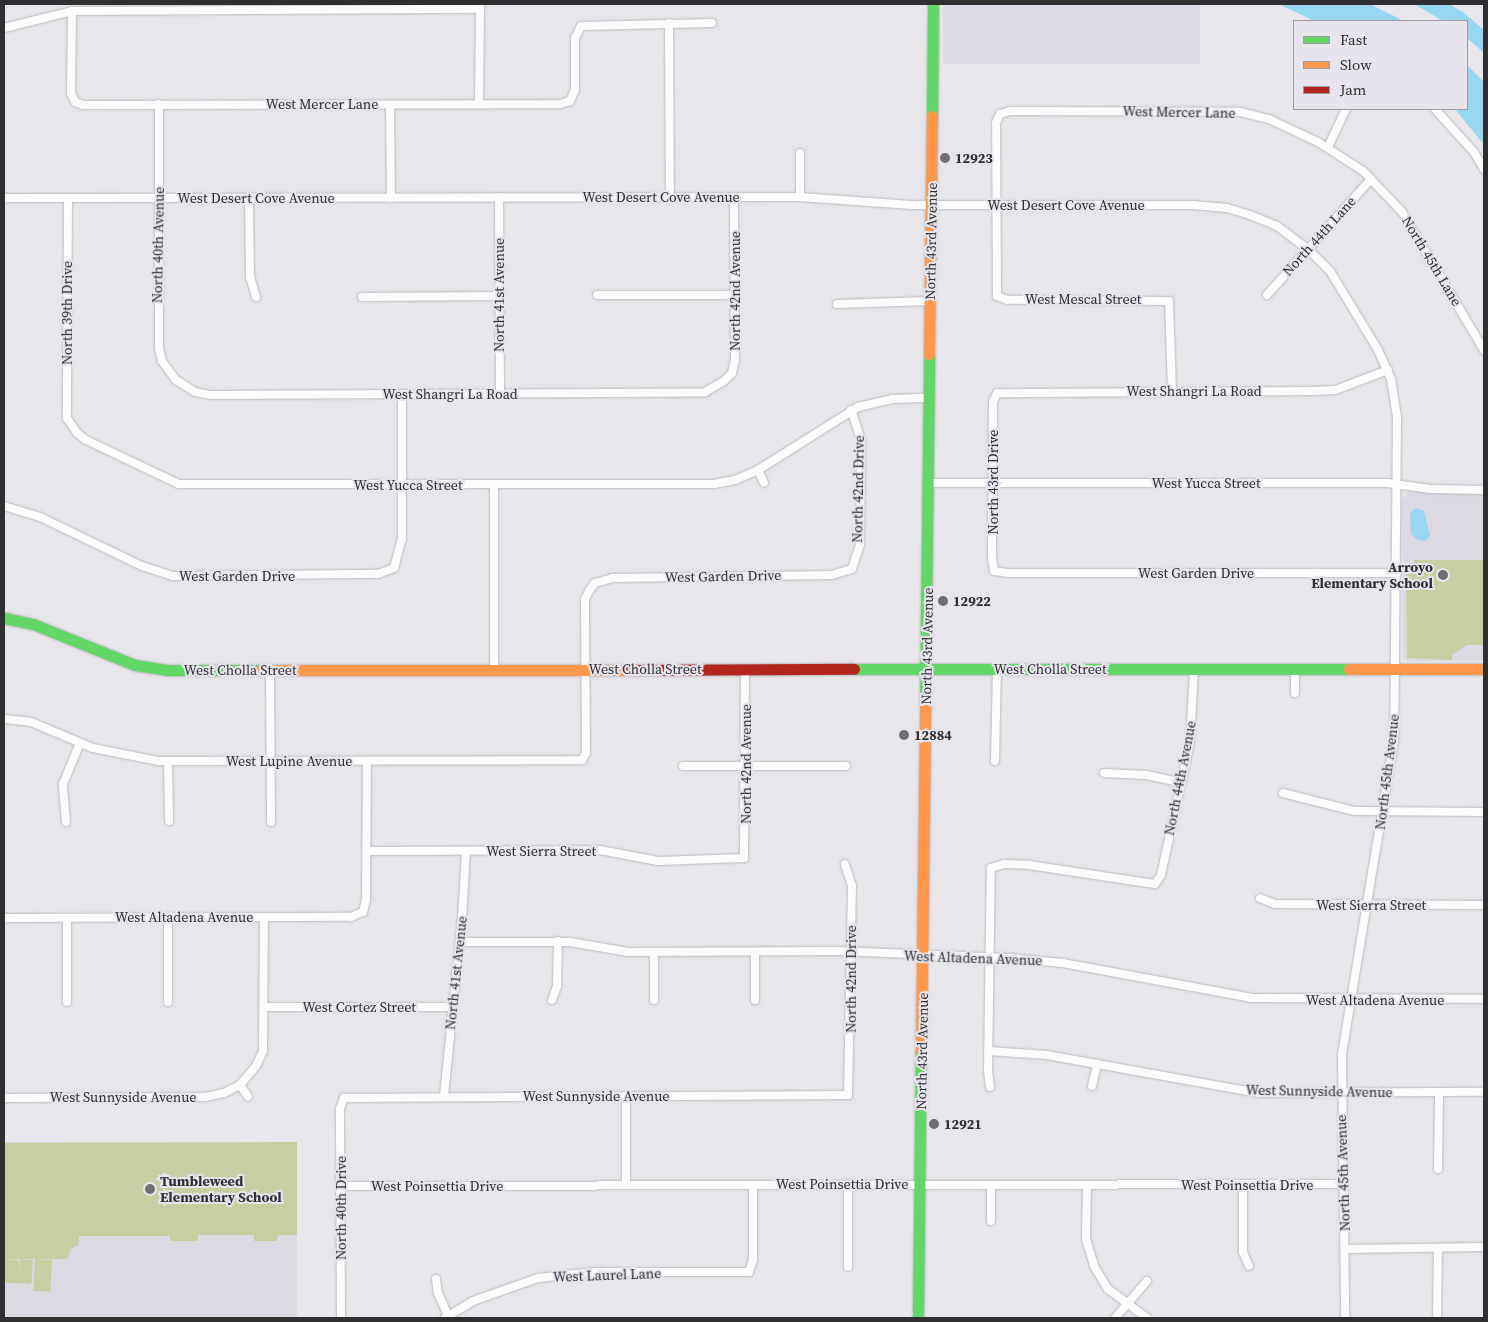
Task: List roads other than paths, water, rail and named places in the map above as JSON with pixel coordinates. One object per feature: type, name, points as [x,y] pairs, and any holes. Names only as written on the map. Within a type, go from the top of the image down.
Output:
[{"type":"street","name":"North 43rd Avenue","points":[[918,1318],[927,668],[933,4]]},
{"type":"street","points":[[4,28],[72,11],[174,8],[480,7],[479,104]]},
{"type":"street","name":"West Mercer Lane","points":[[72,11],[70,93],[75,102],[82,105],[479,104],[570,101],[575,90],[577,31],[586,24],[669,23]]},
{"type":"street","points":[[670,197],[669,23],[712,23]]},
{"type":"street","name":"North 40th Avenue","points":[[159,104],[157,336],[162,361],[176,380]]},
{"type":"street","points":[[390,104],[391,198]]},
{"type":"street","points":[[1328,147],[1346,110]]},
{"type":"street","points":[[1436,110],[1474,152],[1484,169]]},
{"type":"street","name":"West Mercer Lane","points":[[996,205],[996,123],[1000,114],[1020,111],[1240,112],[1271,120],[1328,147],[1371,179]]},
{"type":"street","points":[[800,153],[800,197]]},
{"type":"street","name":"North 44th Lane","points":[[1267,294],[1371,179]]},
{"type":"street","name":"North 45th Lane","points":[[1371,179],[1402,212],[1484,350]]},
{"type":"street","name":"North 41st Avenue","points":[[499,197],[500,393]]},
{"type":"street","name":"North 42nd Avenue","points":[[724,381],[732,373],[736,360],[734,197]]},
{"type":"street","name":"West Desert Cove Avenue","points":[[4,198],[800,197],[931,205],[1228,208],[1276,226],[1308,249]]},
{"type":"street","name":"North 39th Drive","points":[[68,199],[66,408],[71,426]]},
{"type":"street","points":[[249,199],[250,277],[256,296]]},
{"type":"street","name":"West Mescal Street","points":[[996,205],[997,296],[1007,300],[1169,301],[1172,391]]},
{"type":"street","name":"North 45th Avenue","points":[[1308,249],[1339,284],[1388,370],[1397,418],[1397,668],[1394,740],[1342,1055],[1341,1092],[1346,1249],[1345,1318]]},
{"type":"street","points":[[597,294],[735,296]]},
{"type":"street","points":[[362,297],[500,296]]},
{"type":"street","points":[[837,304],[930,302]]},
{"type":"street","name":"West Shangri La Road","points":[[997,393],[1335,390],[1388,370]]},
{"type":"street","name":"West Shangri La Road","points":[[176,380],[195,392],[210,395],[688,393],[705,392],[724,381]]},
{"type":"street","name":"North 43rd Drive","points":[[994,571],[993,402],[997,393]]},
{"type":"street","points":[[402,394],[403,485]]},
{"type":"street","name":"West Yucca Street","points":[[71,426],[86,440],[186,486],[702,485],[736,480],[758,470],[851,410],[892,399],[929,398]]},
{"type":"street","name":"North 42nd Drive","points":[[851,410],[861,440],[860,544],[852,569]]},
{"type":"street","points":[[758,470],[764,483]]},
{"type":"street","name":"West Yucca Street","points":[[928,483],[1396,484],[1431,489],[1484,490]]},
{"type":"street","name":"West Garden Drive","points":[[4,506],[40,517],[142,566],[172,576],[378,574],[394,568],[402,539],[403,485]]},
{"type":"street","points":[[494,485],[494,670]]},
{"type":"street","name":"West Garden Drive","points":[[586,670],[585,599],[595,583],[612,578],[832,575],[852,569]]},
{"type":"street","name":"West Garden Drive","points":[[994,571],[1397,573]]},
{"type":"street","name":"West Cholla Street","points":[[4,618],[32,624],[134,665],[168,670],[1484,669]]},
{"type":"street","name":"North 42nd Avenue","points":[[744,858],[746,669]]},
{"type":"street","points":[[995,762],[997,669]]},
{"type":"street","points":[[1295,669],[1295,693]]},
{"type":"street","points":[[270,670],[271,822]]},
{"type":"street","name":"West Lupine Avenue","points":[[4,719],[32,722],[80,743],[128,757],[168,761],[582,760],[586,753],[586,670]]},
{"type":"street","name":"North 44th Avenue","points":[[989,957],[991,868],[1004,864],[1069,869],[1154,884],[1161,875],[1190,742],[1194,670]]},
{"type":"street","points":[[66,822],[63,784],[80,743]]},
{"type":"street","points":[[168,761],[169,821]]},
{"type":"street","points":[[367,761],[367,851]]},
{"type":"street","points":[[683,766],[846,766]]},
{"type":"street","points":[[1104,773],[1146,775],[1180,782]]},
{"type":"street","points":[[1283,793],[1354,811],[1484,812]]},
{"type":"street","name":"West Sierra Street","points":[[367,851],[600,850],[658,861],[744,858]]},
{"type":"street","name":"West Altadena Avenue","points":[[4,918],[351,917],[363,912],[367,851]]},
{"type":"street","name":"North 41st Avenue","points":[[444,1096],[460,942],[466,851]]},
{"type":"street","name":"North 42nd Drive","points":[[845,864],[852,886],[848,1095]]},
{"type":"street","name":"West Sierra Street","points":[[1260,898],[1275,904],[1368,906],[1484,905]]},
{"type":"street","points":[[248,1097],[240,1085],[256,1066],[263,1051],[264,917]]},
{"type":"street","points":[[67,918],[67,1002]]},
{"type":"street","points":[[168,918],[168,1002]]},
{"type":"street","points":[[552,1000],[557,986],[558,941]]},
{"type":"street","name":"West Altadena Avenue","points":[[460,942],[558,941],[628,952],[851,952],[989,957],[1063,963],[1230,995],[1350,999],[1484,999]]},
{"type":"street","points":[[654,952],[654,1000]]},
{"type":"street","points":[[755,952],[755,1000]]},
{"type":"street","points":[[989,957],[988,1051],[990,1088]]},
{"type":"street","name":"West Cortez Street","points":[[264,1007],[453,1007]]},
{"type":"street","name":"West Sunnyside Avenue","points":[[988,1051],[1047,1055],[1258,1093],[1484,1092]]},
{"type":"street","points":[[1092,1086],[1097,1064]]},
{"type":"street","name":"West Sunnyside Avenue","points":[[4,1098],[205,1097],[224,1094],[240,1085]]},
{"type":"street","points":[[1438,1169],[1439,1093]]},
{"type":"street","name":"West Sunnyside Avenue","points":[[344,1098],[848,1095]]},
{"type":"street","points":[[626,1096],[626,1185]]},
{"type":"street","name":"North 40th Drive","points":[[341,1318],[340,1109],[344,1098]]},
{"type":"street","points":[[848,1184],[848,1267]]},
{"type":"street","points":[[1243,1184],[1244,1252],[1248,1266]]},
{"type":"street","name":"West Poinsettia Drive","points":[[340,1186],[1344,1184]]},
{"type":"street","name":"West Laurel Lane","points":[[447,1318],[473,1301],[505,1288],[563,1274],[749,1272],[753,1260],[753,1185]]},
{"type":"street","points":[[991,1222],[992,1185]]},
{"type":"street","points":[[1087,1185],[1089,1254],[1100,1279],[1127,1305],[1148,1318]]},
{"type":"street","points":[[1346,1249],[1438,1250],[1484,1247]]},
{"type":"street","points":[[1437,1318],[1438,1250]]},
{"type":"street","points":[[436,1279],[438,1294],[447,1318]]},
{"type":"street","points":[[1115,1318],[1147,1281]]},
{"type":"water","points":[[1278,4],[1370,4],[1402,20],[1313,20]]},
{"type":"water","points":[[1414,4],[1449,4],[1463,12],[1484,30],[1484,53],[1468,39],[1468,20],[1441,20]]},
{"type":"water","points":[[1468,66],[1484,82],[1484,145],[1456,110],[1468,110]]},
{"type":"water","points":[[1416,508],[1424,511],[1430,536],[1425,541],[1418,540],[1411,534],[1410,513]]},
{"type":"place","name":"12923","points":[[945,158]]},
{"type":"place","name":"Arroyo Elementary School","points":[[1443,575]]},
{"type":"place","name":"12922","points":[[943,601]]},
{"type":"place","name":"12884","points":[[904,735]]},
{"type":"place","name":"12921","points":[[934,1124]]},
{"type":"place","name":"Tumbleweed Elementary School","points":[[150,1189]]}]
